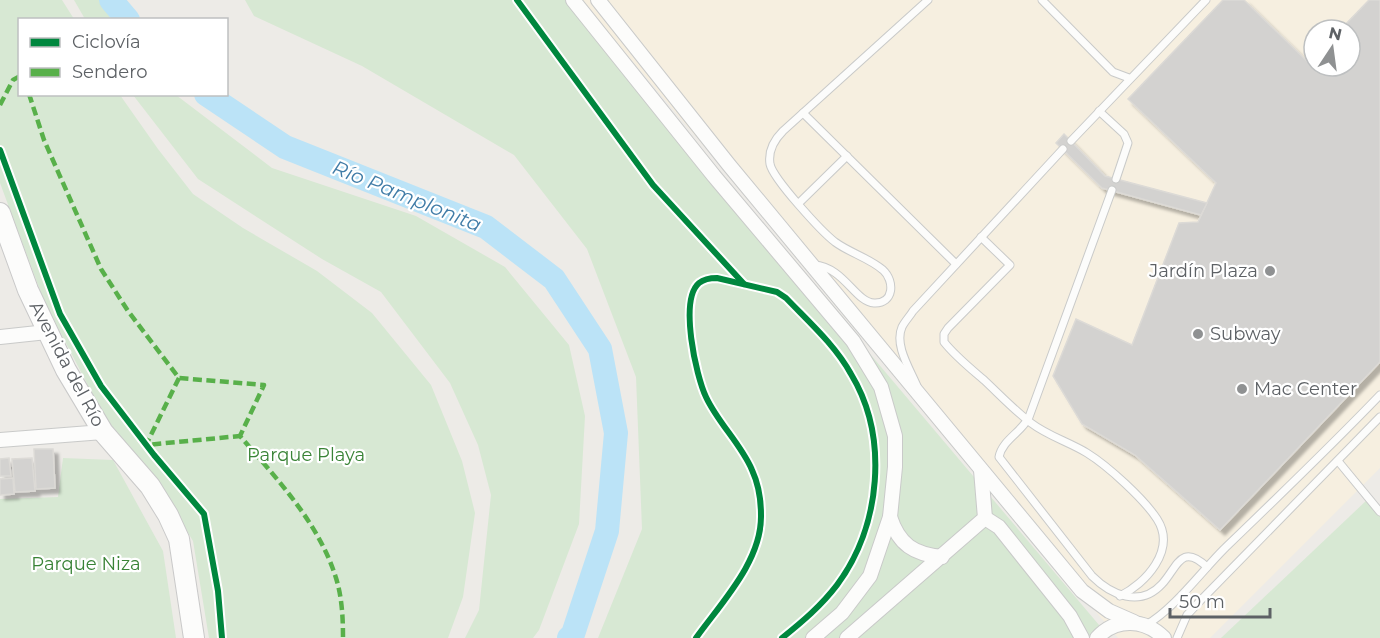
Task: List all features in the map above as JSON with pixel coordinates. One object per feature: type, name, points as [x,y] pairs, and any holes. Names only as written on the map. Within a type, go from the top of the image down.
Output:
[{"type":"main road","name":"Avenida del Río","points":[[2,224],[28,290],[66,370],[102,432],[150,486],[168,515],[178,539],[195,638]]},
{"type":"street","points":[[573,0],[714,176],[853,341],[881,387],[895,436],[895,467],[890,518],[870,576],[842,614],[813,638]]},
{"type":"street","points":[[598,0],[729,165],[1082,591],[1109,611],[1140,624],[1164,638]]},
{"type":"street","points":[[688,143],[700,142],[705,133]]},
{"type":"street","points":[[714,176],[713,171],[719,163],[729,165]]},
{"type":"street","points":[[0,337],[47,332]]},
{"type":"street","points":[[0,440],[102,432]]},
{"type":"street","points":[[981,470],[985,518]]},
{"type":"street","points":[[890,518],[899,539],[908,546],[924,555],[942,557]]},
{"type":"street","points":[[847,638],[985,518]]},
{"type":"street","points":[[985,518],[999,527],[1070,616],[1082,638]]},
{"type":"street","points":[[1097,638],[1109,628],[1121,623],[1140,624]]},
{"type":"lane","points":[[812,265],[830,268],[867,302],[881,303],[887,300],[890,294],[890,280],[884,271],[834,241],[773,172],[770,153],[778,136],[928,0]]},
{"type":"lane","points":[[1042,0],[1113,72],[1129,78]]},
{"type":"lane","points":[[1071,141],[1206,0]]},
{"type":"lane","points":[[1099,111],[1124,134],[1128,143],[1116,179]]},
{"type":"lane","points":[[803,113],[956,264]]},
{"type":"lane","points":[[922,396],[903,353],[899,337],[902,326],[913,310],[1063,149]]},
{"type":"lane","points":[[799,203],[847,156]]},
{"type":"lane","points":[[1112,190],[1028,420],[1001,450],[999,457],[1092,576],[1102,586],[1119,596],[1130,598],[1144,596],[1162,584],[1176,562],[1182,558],[1189,556],[1207,567]]},
{"type":"lane","points":[[981,237],[1010,265],[946,331],[944,342],[1028,420],[1097,460],[1140,499],[1158,520],[1162,539],[1160,557],[1141,583],[1119,596]]},
{"type":"lane","points":[[1140,624],[1170,607],[1207,567],[1380,395]]},
{"type":"lane","points":[[1177,638],[1187,615],[1380,417]]},
{"type":"lane","points":[[1338,461],[1380,512]]},
{"type":"shaded area","name":"Jardín Plaza","points":[[581,0],[1380,0],[1380,468],[1210,638],[1118,638]]},
{"type":"green space","name":"Parque Playa","points":[[0,0],[62,0],[73,18],[18,18],[18,96],[121,96],[193,194],[243,228],[317,271],[372,313],[431,385],[462,461],[475,513],[463,597],[448,638],[209,638],[193,541],[148,468],[106,420],[44,301],[0,183]]},
{"type":"green space","points":[[74,0],[100,0],[110,18],[84,18]]},
{"type":"green space","points":[[245,0],[571,0],[1110,638],[598,638],[642,529],[636,377],[587,249],[514,155],[362,66],[254,16]]},
{"type":"green space","points":[[134,96],[177,96],[272,168],[416,216],[505,267],[569,345],[585,416],[579,524],[539,630],[533,638],[465,638],[479,610],[491,495],[478,445],[450,383],[381,292],[322,259],[198,179]]},
{"type":"green space","name":"Parque Niza","points":[[63,458],[113,460],[163,551],[176,638],[0,638],[0,499],[58,497]]},
{"type":"green space","points":[[1368,499],[1380,512],[1380,638],[1221,638]]},
{"type":"building","name":"Jardín Plaza","points":[[1223,0],[1244,0],[1302,56],[1302,78],[1362,78],[1362,18],[1352,18],[1369,0],[1380,0],[1380,362],[1220,530],[1135,455],[1082,424],[1053,376],[1076,319],[1132,345],[1179,223],[1198,222],[1216,183],[1128,99]]},
{"type":"building","points":[[1064,134],[1105,176],[1207,203],[1201,215],[1102,188],[1056,143]]},
{"type":"building","points":[[34,449],[53,449],[55,488],[36,489]]},
{"type":"building","points":[[9,458],[11,476],[0,476],[0,459]]},
{"type":"building","points":[[32,458],[35,491],[15,492],[12,459]]},
{"type":"building","points":[[13,478],[14,494],[0,495],[0,479]]},
{"type":"waterway","name":"Río Pamplonita","points":[[111,0],[126,18]]},
{"type":"waterway","name":"Río Pamplonita","points":[[209,96],[285,147],[486,227],[554,279],[600,349],[616,433],[607,531],[573,634],[569,638]]},
{"type":"marked path","points":[[0,105],[13,80],[18,77]]},
{"type":"marked path","points":[[30,96],[44,140],[101,269],[128,311],[179,378],[264,385],[240,436],[296,503],[329,558],[338,585],[342,608],[343,638]]},
{"type":"marked path","points":[[179,378],[146,445],[240,436]]},
{"type":"cycle path","points":[[517,0],[653,185],[744,284]]},
{"type":"cycle path","points":[[0,150],[60,314],[101,386],[154,455],[204,514],[218,591],[222,638]]},
{"type":"cycle path","points":[[696,638],[728,596],[747,565],[760,532],[761,515],[759,492],[752,470],[706,397],[694,356],[690,321],[693,292],[699,283],[717,278],[777,292],[786,298],[845,363],[863,399],[871,425],[875,453],[875,481],[871,509],[863,536],[852,562],[837,585],[811,613],[782,638]]},
{"type":"place","name":"Jardín Plaza","points":[[1270,271]]},
{"type":"place","name":"Subway","points":[[1198,334]]},
{"type":"place","name":"Mac Center","points":[[1242,389]]}]
